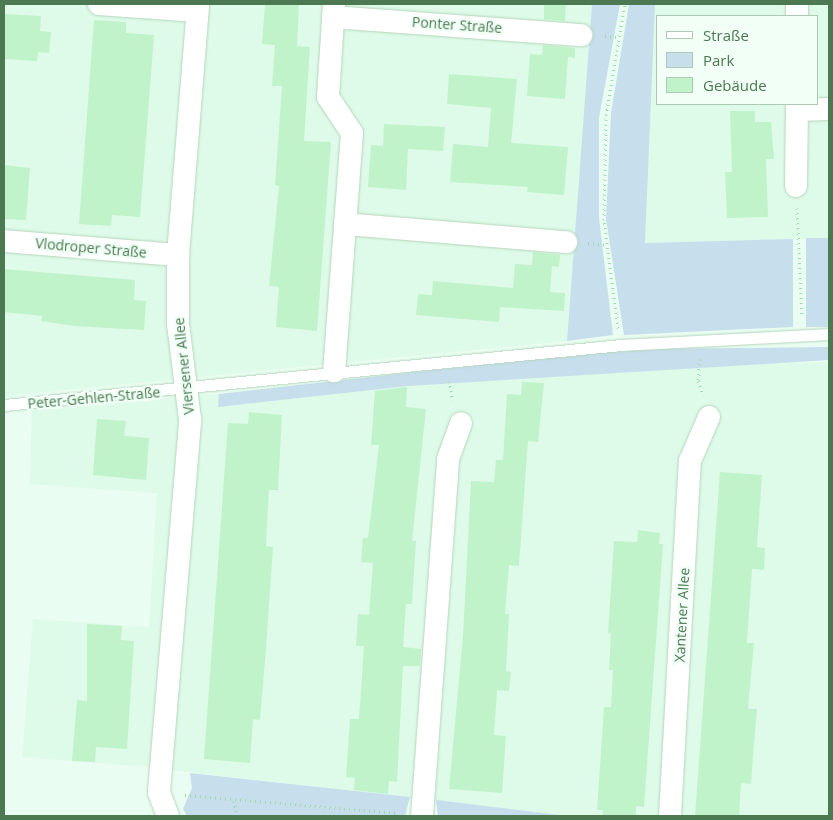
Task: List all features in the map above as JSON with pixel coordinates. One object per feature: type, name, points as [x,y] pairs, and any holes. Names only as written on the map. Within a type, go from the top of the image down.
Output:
[{"type":"street","points":[[99,4],[197,7]]},
{"type":"street","name":"Viersener Allee","points":[[168,816],[159,792],[190,419],[184,390],[178,324],[178,255],[197,7]]},
{"type":"street","name":"Ponter Straße","points":[[334,372],[352,133],[328,97],[334,10],[581,35]]},
{"type":"street","points":[[796,186],[797,107],[829,110]]},
{"type":"street","points":[[345,224],[566,242]]},
{"type":"street","name":"Vlodroper Straße","points":[[4,240],[178,255]]},
{"type":"street","name":"Xantener Allee","points":[[670,816],[690,461],[709,417]]},
{"type":"street","points":[[422,816],[448,459],[461,423]]},
{"type":"lane","name":"Peter-Gehlen-Straße","points":[[4,405],[184,390],[450,360],[621,345],[701,339],[829,334]]},
{"type":"path","points":[[621,345],[604,220],[606,115],[625,4]]},
{"type":"path","points":[[796,186],[803,335]]},
{"type":"path","points":[[701,339],[698,381],[709,417]]},
{"type":"path","points":[[450,360],[448,390],[461,423]]},
{"type":"path","points":[[159,792],[234,801],[422,816]]},
{"type":"path","points":[[234,801],[238,816]]},
{"type":"shaded area","points":[[4,4],[592,4],[567,341],[4,396]]},
{"type":"shaded area","points":[[655,4],[829,4],[829,238],[645,243]]},
{"type":"shaded area","points":[[829,362],[829,816],[568,816],[137,766],[22,757],[33,619],[149,627],[157,493],[30,484],[32,410],[219,394],[218,407],[408,386],[721,365]]},
{"type":"green space","points":[[592,4],[620,4],[599,118],[599,218],[613,335],[567,341]]},
{"type":"green space","points":[[629,4],[655,4],[645,243],[793,239],[793,327],[624,335],[606,219],[611,113]]},
{"type":"green space","points":[[806,238],[829,238],[829,327],[806,327]]},
{"type":"green space","points":[[829,347],[829,360],[408,386],[218,407],[219,394],[637,349]]},
{"type":"green space","points":[[190,773],[410,797],[405,816],[187,816],[183,809],[192,788]]},
{"type":"green space","points":[[436,800],[568,816],[438,816]]},
{"type":"building","points":[[265,4],[299,4],[297,46],[310,47],[304,141],[331,142],[317,331],[276,327],[279,287],[269,286],[279,186],[275,185],[282,86],[272,86],[275,45],[262,44]]},
{"type":"building","points":[[544,4],[566,4],[565,21],[544,19]]},
{"type":"building","points":[[5,14],[41,16],[40,31],[51,32],[49,53],[38,52],[37,61],[4,59]]},
{"type":"building","points":[[94,20],[126,22],[126,33],[154,35],[140,217],[112,215],[111,226],[79,224]]},
{"type":"building","points":[[543,45],[575,48],[575,58],[568,57],[565,99],[527,96],[530,54],[542,55]]},
{"type":"building","points":[[449,74],[517,79],[511,143],[568,147],[564,195],[527,192],[528,187],[450,182],[453,144],[488,147],[491,108],[447,104]]},
{"type":"building","points":[[730,111],[755,111],[755,122],[771,122],[774,159],[766,159],[768,217],[727,218],[725,172],[732,172]]},
{"type":"building","points":[[384,124],[445,127],[443,151],[408,149],[406,190],[368,187],[371,145],[383,146]]},
{"type":"building","points":[[4,165],[30,168],[26,220],[4,219]]},
{"type":"building","points":[[533,252],[560,255],[559,267],[552,266],[550,292],[565,293],[564,311],[500,307],[499,322],[416,315],[418,294],[432,295],[433,281],[513,288],[515,264],[532,265]]},
{"type":"building","points":[[4,269],[135,280],[134,300],[146,301],[144,330],[74,326],[41,321],[42,316],[4,312]]},
{"type":"building","points":[[522,382],[544,383],[538,442],[528,441],[519,566],[509,565],[505,614],[509,614],[506,671],[511,672],[509,691],[497,690],[494,735],[506,736],[502,793],[449,789],[463,636],[471,481],[494,482],[496,460],[503,460],[507,394],[521,395]]},
{"type":"building","points":[[407,387],[406,407],[426,409],[412,541],[416,541],[412,604],[406,604],[403,647],[421,649],[420,666],[403,666],[397,782],[389,781],[388,794],[354,790],[355,778],[346,777],[350,719],[359,719],[364,646],[356,646],[358,614],[369,615],[373,563],[361,562],[363,538],[368,538],[379,445],[371,445],[375,391]]},
{"type":"building","points":[[249,412],[282,415],[278,490],[269,490],[266,546],[273,547],[266,649],[260,720],[253,719],[250,763],[204,759],[228,423],[248,424]]},
{"type":"building","points":[[97,419],[126,421],[124,436],[149,438],[146,480],[93,475]]},
{"type":"building","points":[[720,472],[762,475],[757,547],[765,548],[764,570],[752,569],[747,643],[754,643],[748,709],[757,709],[751,784],[741,783],[739,816],[695,816]]},
{"type":"building","points":[[638,530],[660,533],[659,544],[663,544],[644,807],[636,806],[636,816],[602,816],[603,810],[597,810],[604,707],[611,707],[613,670],[609,670],[611,634],[608,633],[614,541],[637,542]]},
{"type":"building","points":[[87,624],[122,626],[121,640],[134,641],[127,749],[96,747],[95,762],[72,761],[77,700],[87,701]]}]
